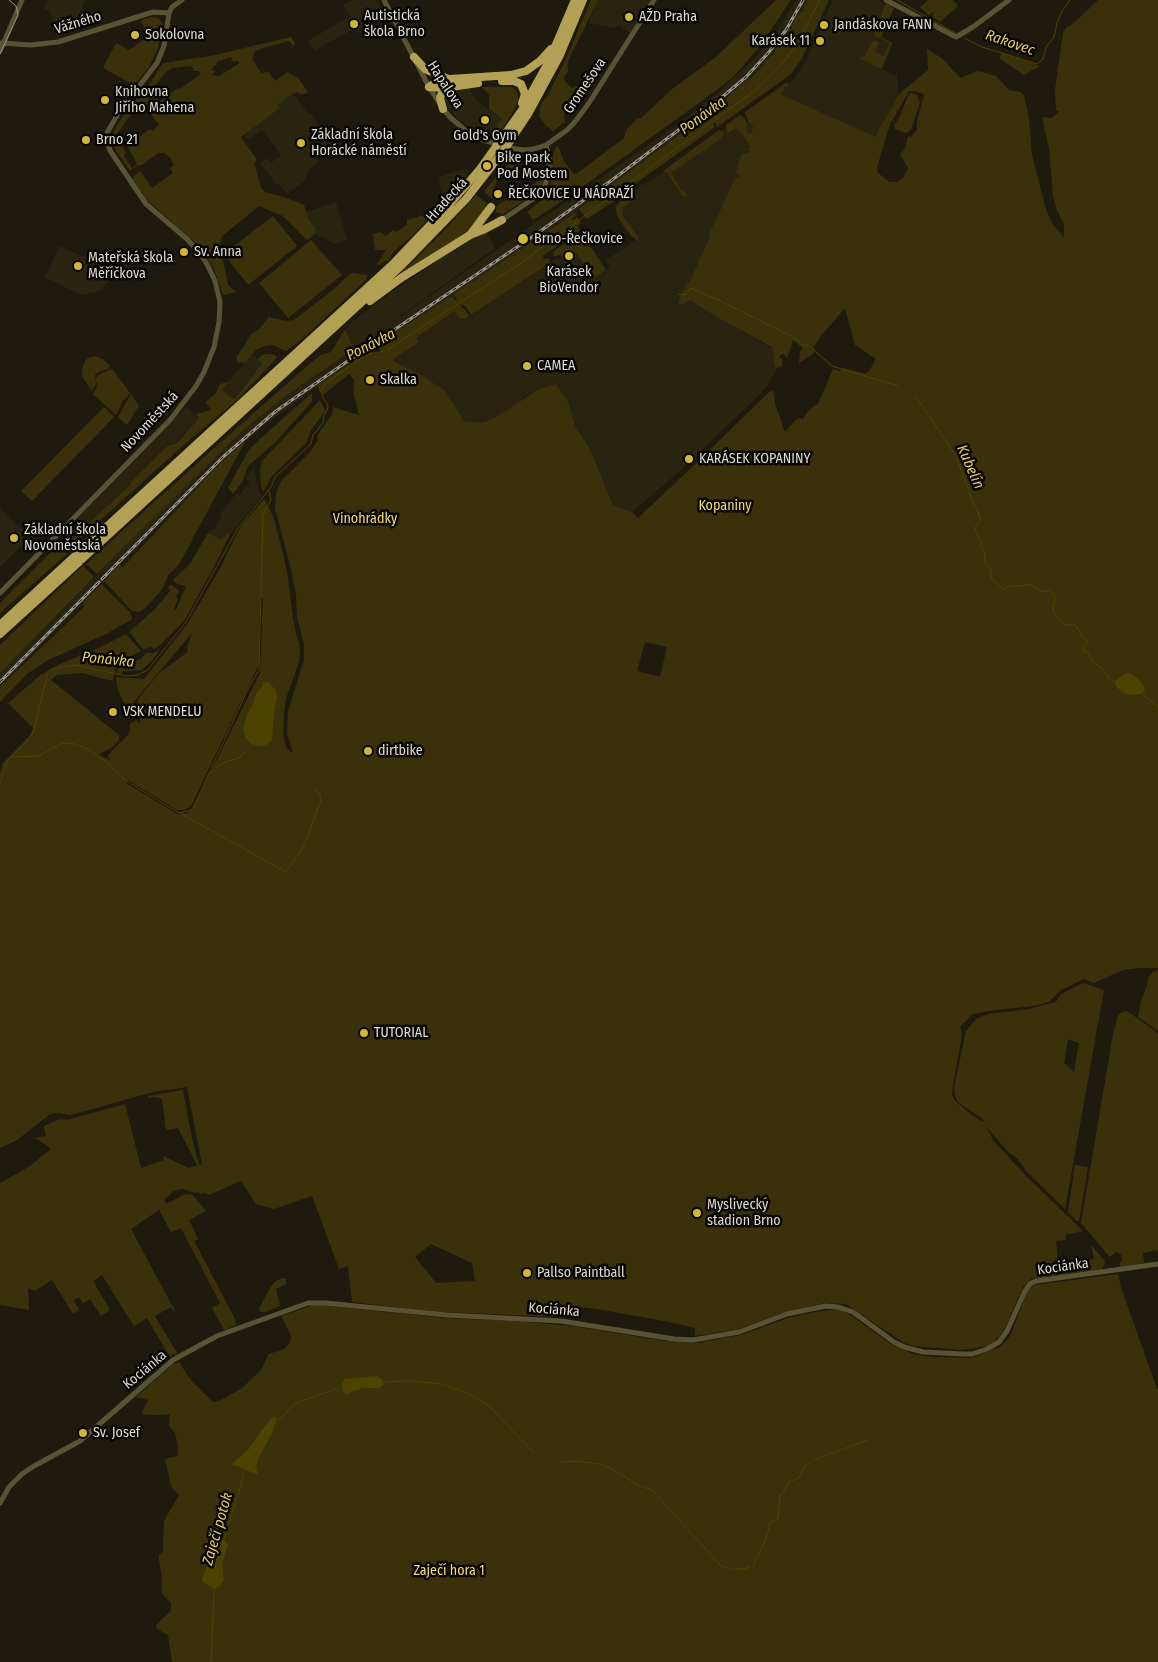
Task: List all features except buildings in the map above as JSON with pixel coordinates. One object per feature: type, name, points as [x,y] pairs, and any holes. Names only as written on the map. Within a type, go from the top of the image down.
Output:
[{"type":"highway","name":"Hradecká","points":[[299,356],[338,324],[402,265],[489,171],[548,63],[575,0]]},
{"type":"highway","name":"Hradecká","points":[[299,356],[396,261],[438,224],[523,111],[558,60],[583,0]]},
{"type":"highway","points":[[429,87],[436,82],[511,75],[526,71],[546,56],[564,28]]},
{"type":"highway","points":[[414,57],[426,69],[450,80]]},
{"type":"highway","points":[[429,87],[444,88],[465,84],[514,81],[522,84],[525,91],[523,111]]},
{"type":"highway","points":[[443,109],[440,98],[444,88]]},
{"type":"highway","points":[[470,235],[491,207]]},
{"type":"highway","points":[[338,324],[401,278],[470,235],[502,220]]},
{"type":"highway","points":[[0,634],[78,558],[299,356]]},
{"type":"highway","points":[[0,625],[78,558]]},
{"type":"street","points":[[0,51],[22,0]]},
{"type":"street","points":[[168,13],[172,7],[182,0]]},
{"type":"street","name":"Hapalova","points":[[384,0],[429,87],[443,109],[460,126],[484,140],[518,150],[534,149],[546,145]]},
{"type":"street","name":"Gromešova","points":[[546,145],[567,130],[580,116],[654,0]]},
{"type":"street","points":[[886,0],[956,36],[973,27],[1008,0]]},
{"type":"street","name":"Vážného","points":[[2,43],[31,45],[58,42],[151,12],[168,13]]},
{"type":"street","name":"Novoměstská","points":[[0,593],[176,414],[204,372],[217,334],[220,300],[215,281],[205,261],[187,239],[146,204],[135,190],[106,142],[106,134],[119,112],[151,71],[160,56],[168,13]]},
{"type":"street","points":[[502,220],[540,194],[544,189],[549,172],[549,158],[546,145]]},
{"type":"street","name":"Kociánka","points":[[0,1503],[9,1487],[22,1474],[91,1432],[173,1360],[217,1336],[308,1303],[447,1315],[561,1321],[674,1339],[693,1340],[740,1332],[787,1314],[826,1306],[849,1310],[904,1347],[923,1352],[972,1354],[999,1342],[1004,1336],[1021,1298],[1030,1284],[1045,1279],[1158,1264]]},
{"type":"shaded area","points":[[48,0],[85,0],[82,5],[88,25],[63,33],[64,35],[57,37],[50,12],[43,9]]},
{"type":"shaded area","name":"Autistická škola Brno","points":[[352,0],[376,0],[386,15],[356,31],[354,29],[315,51],[308,41],[350,16],[343,5]]},
{"type":"shaded area","points":[[598,0],[651,0],[630,33],[618,25],[615,28],[588,23]]},
{"type":"shaded area","points":[[796,0],[807,0],[788,33],[761,67],[736,91],[579,209],[333,375],[262,427],[218,466],[0,687],[0,673],[211,459],[284,397],[354,349],[346,329],[354,320],[467,239],[486,231],[495,248],[358,346],[677,125],[716,94],[753,60],[773,37]]},
{"type":"shaded area","points":[[833,0],[877,0],[893,9],[881,37],[893,43],[882,69],[894,75],[897,73],[898,95],[879,128],[876,138],[782,95],[786,86],[795,78],[805,63]]},
{"type":"shaded area","points":[[468,87],[478,102],[499,117],[505,125],[497,137],[474,131],[456,117],[445,102],[444,93],[447,90]]},
{"type":"shaded area","name":"Základní škola Horácké náměstí","points":[[293,93],[309,114],[311,113],[332,145],[318,156],[317,163],[308,170],[306,180],[287,194],[278,183],[276,184],[260,163],[267,158],[271,163],[281,155],[262,130],[248,140],[244,134],[280,108],[277,104]]},
{"type":"shaded area","points":[[742,117],[747,123],[750,121],[757,132],[747,139],[753,148],[689,283],[690,299],[720,319],[772,348],[777,369],[759,395],[682,469],[632,512],[613,505],[590,449],[575,426],[569,404],[527,395],[516,405],[493,419],[481,423],[464,421],[445,393],[423,376],[393,361],[419,342],[416,338],[456,311],[463,321],[557,258],[561,261],[563,257],[574,251],[594,279],[606,271],[610,267],[606,260],[636,240],[621,220],[620,210],[630,195]]},
{"type":"shaded area","points":[[469,168],[465,178],[445,202],[438,177]]},
{"type":"shaded area","points":[[336,202],[347,240],[335,244],[313,233],[304,213]]},
{"type":"shaded area","name":"Mateřská škola Měříčkova","points":[[60,246],[116,271],[116,274],[99,291],[81,295],[45,277]]},
{"type":"shaded area","points":[[252,354],[262,362],[235,399],[222,390]]},
{"type":"shaded area","points":[[186,407],[199,419],[175,443],[167,445],[131,483],[70,540],[63,533]]},
{"type":"shaded area","points":[[254,468],[259,492],[262,496],[224,542],[208,533],[210,530],[212,531],[222,517],[220,514],[236,494],[239,496],[250,482],[246,479]]},
{"type":"shaded area","name":"Základní škola Novoměstská","points":[[0,508],[30,537],[26,541],[29,544],[26,548],[22,545],[0,567]]},
{"type":"shaded area","points":[[1126,673],[1137,678],[1143,685],[1145,689],[1142,694],[1130,695],[1122,692],[1116,686],[1115,681]]},
{"type":"shaded area","points":[[261,678],[263,682],[269,683],[276,690],[277,696],[272,740],[266,745],[260,746],[251,744],[243,730],[246,717],[257,692],[263,685]]},
{"type":"shaded area","points":[[377,1376],[382,1379],[384,1384],[379,1388],[363,1388],[346,1394],[342,1390],[342,1382],[345,1379]]},
{"type":"shaded area","points":[[274,1416],[277,1418],[271,1435],[256,1466],[258,1475],[232,1464],[249,1449]]},
{"type":"shaded area","points":[[218,1536],[228,1544],[222,1564],[224,1580],[219,1587],[214,1589],[204,1583],[202,1579]]},
{"type":"green space","points":[[591,0],[598,0],[567,63],[568,71],[564,77],[565,82],[572,88],[580,85],[583,98],[575,109],[564,114],[565,122],[553,131],[539,116],[541,104],[549,93],[565,61]]},
{"type":"green space","points":[[776,0],[791,0],[760,46],[736,74],[574,193],[533,220],[527,212],[550,194],[555,148],[558,146],[564,162],[575,175],[624,138],[627,129],[638,118],[640,119],[671,90],[716,57]]},
{"type":"green space","points":[[807,0],[829,0],[801,60],[790,75],[717,127],[716,123],[714,123],[715,127],[587,219],[579,209],[691,126],[694,126],[694,124],[751,78],[771,55],[774,55],[774,51],[789,29],[792,29],[791,25],[801,11],[803,11]]},
{"type":"green space","points":[[928,0],[953,0],[958,6],[940,22],[932,17],[933,12],[929,15],[920,7]]},
{"type":"green space","points":[[1098,0],[1158,0],[1158,968],[1123,970],[1094,983],[1084,979],[1061,990],[1050,1001],[1042,1004],[973,1014],[960,1027],[962,1035],[952,1095],[955,1101],[983,1122],[984,1120],[959,1103],[955,1096],[954,1088],[966,1031],[977,1018],[989,1014],[1029,1009],[1056,1002],[1061,994],[1083,983],[1104,990],[1065,1209],[1027,1172],[1018,1159],[1009,1153],[985,1125],[993,1140],[1025,1175],[1083,1231],[1066,1235],[1066,1240],[1056,1241],[1058,1260],[1053,1261],[1053,1265],[1094,1259],[1091,1245],[1104,1260],[1105,1263],[1102,1269],[1031,1279],[1023,1287],[1004,1330],[995,1341],[990,1345],[961,1350],[915,1346],[904,1343],[846,1304],[825,1303],[810,1306],[786,1312],[738,1329],[695,1336],[695,1328],[598,1309],[562,1305],[560,1317],[411,1309],[352,1302],[348,1266],[339,1269],[312,1196],[274,1209],[256,1204],[241,1181],[209,1195],[182,1189],[173,1191],[164,1200],[166,1204],[185,1194],[193,1195],[206,1211],[189,1220],[201,1245],[198,1239],[195,1241],[193,1239],[237,1325],[224,1330],[212,1308],[220,1303],[181,1228],[171,1232],[159,1210],[131,1229],[175,1311],[171,1307],[155,1316],[177,1353],[176,1355],[175,1353],[170,1357],[147,1318],[134,1326],[102,1275],[93,1281],[110,1310],[101,1316],[90,1299],[83,1303],[79,1297],[74,1300],[79,1310],[73,1314],[52,1280],[35,1291],[28,1288],[29,1310],[0,1305],[0,1183],[30,1166],[51,1149],[35,1138],[46,1136],[44,1126],[60,1119],[67,1120],[125,1104],[141,1168],[164,1160],[163,1156],[189,1168],[197,1165],[178,1128],[166,1130],[162,1099],[148,1098],[148,1096],[183,1090],[191,1134],[199,1165],[202,1164],[187,1087],[153,1092],[71,1115],[50,1114],[17,1140],[0,1148],[0,773],[3,763],[31,734],[33,728],[8,703],[42,674],[126,634],[141,651],[121,661],[115,668],[113,681],[82,673],[57,675],[51,680],[119,735],[119,740],[111,748],[99,754],[110,760],[108,756],[128,735],[130,724],[136,720],[141,724],[136,710],[139,708],[137,704],[139,698],[159,673],[188,652],[187,647],[192,633],[132,704],[135,717],[128,717],[118,690],[116,677],[144,679],[188,623],[218,572],[241,526],[264,499],[273,516],[282,549],[288,577],[293,619],[300,649],[299,662],[286,698],[284,712],[283,733],[286,748],[293,752],[287,734],[288,711],[304,660],[304,644],[297,617],[296,594],[291,569],[275,508],[276,495],[282,480],[311,451],[318,440],[317,436],[332,414],[333,407],[359,415],[354,395],[354,379],[349,374],[324,394],[319,391],[318,385],[370,350],[374,355],[381,352],[378,347],[379,343],[452,296],[455,300],[457,299],[453,295],[576,212],[577,214],[571,220],[577,217],[581,223],[577,226],[580,230],[543,256],[544,259],[548,258],[550,260],[549,267],[545,266],[471,315],[462,304],[462,308],[464,308],[469,316],[461,319],[455,311],[416,338],[419,342],[393,361],[423,376],[445,391],[464,421],[481,423],[493,419],[539,389],[556,384],[569,404],[575,426],[590,449],[613,505],[632,512],[638,518],[768,393],[773,390],[776,407],[785,432],[798,418],[803,419],[810,409],[818,404],[833,369],[839,371],[843,368],[866,374],[876,359],[855,345],[845,308],[820,337],[813,348],[815,349],[813,354],[799,363],[800,352],[803,348],[793,340],[787,358],[783,353],[779,357],[782,359],[782,366],[779,368],[778,365],[777,369],[772,347],[720,319],[690,300],[684,304],[679,304],[687,282],[689,283],[710,237],[708,234],[735,178],[738,179],[740,176],[736,173],[741,155],[750,152],[748,149],[751,147],[737,127],[728,133],[726,125],[740,115],[747,123],[748,134],[752,132],[754,128],[748,121],[745,112],[787,82],[789,85],[785,86],[782,95],[876,137],[879,128],[898,95],[928,70],[927,49],[943,59],[960,78],[978,71],[996,76],[1009,90],[1021,92],[1024,95],[1029,119],[1032,155],[1045,206],[1052,224],[1064,238],[1064,224],[1057,210],[1053,195],[1049,148],[1042,117],[1052,118],[1059,112],[1056,110],[1055,90],[1063,33],[1066,28]],"holes":[[[909,91],[924,94],[917,122],[917,130],[911,137],[908,136],[905,149],[900,154],[908,168],[904,177],[897,182],[889,182],[877,172],[890,124]],[[260,598],[263,598],[260,673],[193,808],[187,813],[179,815],[126,783],[128,780],[177,810],[185,810],[191,806],[259,664]],[[645,642],[667,647],[660,677],[637,671]],[[1068,1039],[1079,1043],[1074,1072],[1064,1063]],[[431,1244],[472,1263],[475,1281],[436,1283],[415,1257]]]},
{"type":"green space","points":[[888,3],[894,8],[881,37],[892,43],[882,68],[880,68],[858,58],[865,56],[872,42],[875,41],[879,43],[875,52],[884,56],[890,43],[874,35],[884,7]]},
{"type":"green space","points":[[151,17],[158,18],[162,23],[158,48],[149,67],[134,85],[103,68],[116,43],[129,50],[150,35],[140,21]]},
{"type":"green space","points":[[291,37],[295,43],[292,49],[293,46],[289,41],[260,49],[254,52],[253,60],[261,73],[269,72],[275,81],[288,72],[298,78],[308,92],[304,94],[293,93],[278,104],[280,108],[241,137],[257,160],[254,163],[261,188],[265,192],[304,205],[309,221],[314,226],[316,233],[307,240],[283,216],[259,206],[221,237],[220,246],[228,285],[236,292],[223,295],[214,269],[199,246],[147,200],[133,181],[133,177],[140,171],[152,188],[173,173],[170,168],[174,165],[170,157],[164,153],[158,153],[130,171],[111,143],[110,138],[124,114],[149,85],[163,63],[210,56]],"holes":[[[231,57],[233,62],[237,60],[240,63],[218,77],[216,75],[213,76],[212,74],[215,72],[212,70],[214,65],[217,66],[216,63],[220,60],[222,62],[222,60]],[[192,66],[194,71],[199,71],[201,74],[160,101],[152,89],[167,71],[172,68]],[[143,103],[159,125],[129,144],[128,147],[137,164],[132,168],[124,156],[126,154],[117,134],[137,106]]]},
{"type":"green space","points":[[1002,53],[1040,66],[1024,75],[999,58]]},
{"type":"green space","points":[[482,87],[512,87],[517,92],[516,107],[498,135],[493,132],[501,120],[499,116],[489,109],[489,95]]},
{"type":"green space","points":[[911,93],[917,95],[920,102],[911,130],[906,133],[895,129],[894,126]]},
{"type":"green space","points":[[719,130],[724,133],[721,139],[672,172],[668,168],[682,191],[687,195],[684,197],[705,229],[666,171],[663,171]]},
{"type":"green space","points":[[515,158],[523,158],[498,179],[492,192],[492,199],[484,192],[496,176]]},
{"type":"green space","points":[[543,174],[546,176],[542,187],[533,195],[503,214],[496,212],[498,205],[540,180]]},
{"type":"green space","points":[[652,178],[630,195],[633,200],[622,209],[622,215],[639,238],[636,240],[620,221],[616,208],[629,194]]},
{"type":"green space","points":[[476,195],[486,203],[486,210],[471,230],[399,275],[440,235]]},
{"type":"green space","points":[[424,215],[428,219],[393,252],[389,260],[376,266],[386,250],[375,250],[373,234],[380,232],[386,236],[393,230],[397,232],[407,225],[407,220]]},
{"type":"green space","points":[[273,216],[297,246],[248,285],[224,254]]},
{"type":"green space","points":[[581,232],[606,270],[594,279],[575,252],[562,259],[561,254],[555,257],[553,255],[554,251]]},
{"type":"green space","points":[[311,240],[342,275],[288,318],[259,283]]},
{"type":"green space","points":[[351,273],[368,275],[366,280],[301,340],[286,351],[273,345],[265,346],[256,350],[245,363],[237,362],[237,356],[250,335],[259,329],[269,317],[285,321],[294,320],[333,290]]},
{"type":"green space","points":[[345,329],[354,349],[284,397],[241,432],[97,574],[86,564],[307,366],[321,355],[331,352]]},
{"type":"green space","points":[[271,354],[277,356],[274,361],[237,400],[188,441],[72,546],[70,540],[131,484],[167,446],[177,443],[199,418],[196,414],[211,410],[206,402],[216,393],[220,384],[229,382],[222,390],[235,399],[262,363],[258,359],[262,355]]},
{"type":"green space","points":[[94,356],[103,359],[110,366],[108,369],[100,371],[95,375],[96,384],[92,391],[83,378],[82,369],[85,361]]},
{"type":"green space","points":[[112,369],[130,393],[122,402],[116,415],[93,394],[97,388],[96,379],[98,375]]},
{"type":"green space","points":[[312,393],[312,401],[277,441],[248,466],[242,482],[233,494],[228,488],[249,450]]},
{"type":"green space","points":[[131,394],[139,406],[127,425],[118,417]]},
{"type":"green space","points":[[320,400],[325,411],[311,430],[306,443],[272,476],[263,492],[260,469],[262,461]]},
{"type":"green space","points":[[104,407],[114,417],[32,501],[21,491]]},
{"type":"green space","points":[[246,440],[178,566],[169,574],[161,591],[145,608],[139,612],[132,611],[104,581],[120,565],[123,567],[214,470]]},
{"type":"green space","points":[[208,533],[221,540],[228,533],[230,535],[184,621],[159,646],[154,649],[151,647],[143,649],[129,632],[155,609],[171,590],[168,588],[171,584],[179,591],[174,609],[176,610],[186,586],[177,584],[173,580],[190,564]]},
{"type":"green space","points":[[58,545],[67,554],[0,613],[0,603]]},
{"type":"green space","points":[[83,566],[94,577],[0,673],[0,645]]},
{"type":"green space","points":[[101,584],[130,612],[131,620],[106,634],[48,660],[27,674],[0,702],[0,687],[84,607],[83,603]]},
{"type":"green space","points":[[160,649],[152,661],[142,670],[117,673],[118,669],[141,659],[146,653],[154,653]]},
{"type":"green space","points":[[1158,970],[1158,1031],[1138,1017],[1148,978]]},
{"type":"green space","points":[[1127,1011],[1158,1033],[1158,1255],[1157,1250],[1143,1253],[1144,1263],[1121,1267],[1119,1264],[1122,1261],[1121,1254],[1116,1252],[1110,1257],[1081,1223],[1113,1034],[1118,1015]]},
{"type":"green space","points":[[1075,1165],[1088,1167],[1079,1221],[1076,1221],[1068,1212]]},
{"type":"green space","name":"Zaječí hora 1","points":[[1118,1274],[1121,1288],[1158,1389],[1158,1662],[172,1662],[168,1635],[157,1629],[156,1625],[171,1611],[171,1603],[162,1594],[159,1555],[163,1551],[164,1521],[179,1495],[171,1486],[165,1459],[178,1456],[178,1446],[175,1433],[169,1426],[170,1414],[142,1414],[148,1400],[136,1397],[173,1364],[179,1362],[189,1378],[212,1401],[221,1400],[241,1389],[261,1370],[269,1354],[284,1349],[290,1343],[291,1336],[282,1316],[318,1305],[444,1318],[572,1326],[665,1341],[697,1343],[741,1335],[788,1318],[837,1309],[846,1312],[891,1344],[913,1354],[932,1357],[971,1358],[1000,1347],[1007,1340],[1028,1290],[1035,1285]]},
{"type":"green space","points":[[283,1278],[286,1279],[286,1284],[276,1289],[280,1306],[266,1312],[260,1312],[259,1309],[271,1286]]},
{"type":"waterway","name":"Ponávka","points":[[0,783],[8,760],[33,733],[48,672],[51,669],[76,665],[126,676],[137,675],[148,670],[186,622],[238,528],[271,487],[275,477],[311,444],[313,434],[323,423],[328,407],[321,390],[326,383],[366,355],[385,351],[521,263],[758,88],[782,64],[794,48],[820,0]]},
{"type":"waterway","name":"Rakovec","points":[[897,0],[955,33]]},
{"type":"waterway","name":"Rakovec","points":[[964,38],[982,47],[1037,64],[1043,59],[1046,47],[1054,37],[1061,13],[1070,0]]},
{"type":"waterway","name":"Kubelín","points":[[678,294],[686,295],[690,288],[793,337],[803,345],[809,346],[832,366],[898,386]]},
{"type":"waterway","name":"Kubelín","points":[[915,395],[956,456],[981,521],[975,529],[981,544],[980,546],[985,553],[984,562],[991,570],[991,578],[1003,589],[1008,586],[1029,584],[1042,592],[1049,590],[1054,594],[1053,612],[1064,625],[1075,625],[1081,636],[1087,640],[1083,650],[1088,653],[1092,662],[1101,667],[1110,680],[1115,682]]},
{"type":"waterway","points":[[180,813],[191,810],[194,806],[248,689],[259,670],[263,514],[271,500],[269,491]]},
{"type":"waterway","name":"Kubelín","points":[[1141,693],[1158,707]]},
{"type":"waterway","points":[[12,757],[38,756],[63,743],[75,744],[88,749],[109,764],[125,780],[169,807],[286,872],[305,844],[321,800],[320,794],[315,789]]},
{"type":"waterway","points":[[217,767],[239,758],[247,750]]},
{"type":"waterway","points":[[207,776],[214,770]]},
{"type":"waterway","name":"Zaječí potok","points":[[383,1382],[410,1381],[442,1384],[470,1394],[490,1407],[534,1453]]},
{"type":"waterway","name":"Zaječí potok","points":[[273,1427],[294,1404],[335,1389]]},
{"type":"waterway","points":[[813,1460],[868,1440]]},
{"type":"waterway","points":[[560,1462],[577,1461],[599,1464],[610,1468],[640,1486],[652,1490],[721,1566],[727,1568]]},
{"type":"waterway","points":[[753,1566],[765,1541],[771,1522],[778,1519],[780,1495],[785,1491],[788,1483],[800,1477],[805,1466],[810,1462]]},
{"type":"waterway","name":"Zaječí potok","points":[[224,1540],[244,1474]]},
{"type":"waterway","points":[[730,1569],[750,1567]]},
{"type":"waterway","name":"Zaječí potok","points":[[211,1662],[214,1594]]},
{"type":"tram line","points":[[0,54],[18,15],[16,6],[9,0]]},
{"type":"railway","points":[[102,579],[223,457],[276,411],[532,237],[721,98],[746,77],[769,52],[786,30],[803,0]]},
{"type":"railway","points":[[0,682],[99,582]]},
{"type":"place","name":"AŽD Praha","points":[[629,17]]},
{"type":"place","name":"Autistická škola Brno","points":[[354,24]]},
{"type":"place","name":"Jandáskova FANN","points":[[824,25]]},
{"type":"place","name":"Sokolovna","points":[[135,35]]},
{"type":"place","name":"Karásek 11","points":[[820,41]]},
{"type":"place","name":"Knihovna Jiřího Mahena","points":[[105,100]]},
{"type":"place","name":"Gold's Gym","points":[[485,120]]},
{"type":"place","name":"Brno 21","points":[[86,140]]},
{"type":"place","name":"Základní škola Horácké náměstí","points":[[301,143]]},
{"type":"place","name":"Bike park Pod Mostem","points":[[487,166]]},
{"type":"place","name":"ŘEČKOVICE U NÁDRAŽÍ","points":[[498,194]]},
{"type":"place","name":"Brno-Řečkovice","points":[[523,239]]},
{"type":"place","name":"Sv. Anna","points":[[184,252]]},
{"type":"place","name":"Karásek BioVendor","points":[[569,256]]},
{"type":"place","name":"Mateřská škola Měříčkova","points":[[78,266]]},
{"type":"place","name":"CAMEA","points":[[527,366]]},
{"type":"place","name":"Skalka","points":[[370,380]]},
{"type":"place","name":"KARÁSEK KOPANINY","points":[[689,459]]},
{"type":"place","name":"Základní škola Novoměstská","points":[[14,538]]},
{"type":"place","name":"VSK MENDELU","points":[[113,712]]},
{"type":"place","name":"dirtbike","points":[[368,751]]},
{"type":"place","name":"TUTORIAL","points":[[364,1033]]},
{"type":"place","name":"Myslivecký stadion Brno","points":[[697,1213]]},
{"type":"place","name":"Pallso Paintball","points":[[527,1273]]},
{"type":"place","name":"Sv. Josef","points":[[83,1433]]},
{"type":"park label","name":"Kopaniny","points":[[725,506]]},
{"type":"park label","name":"Vinohrádky","points":[[365,519]]}]
